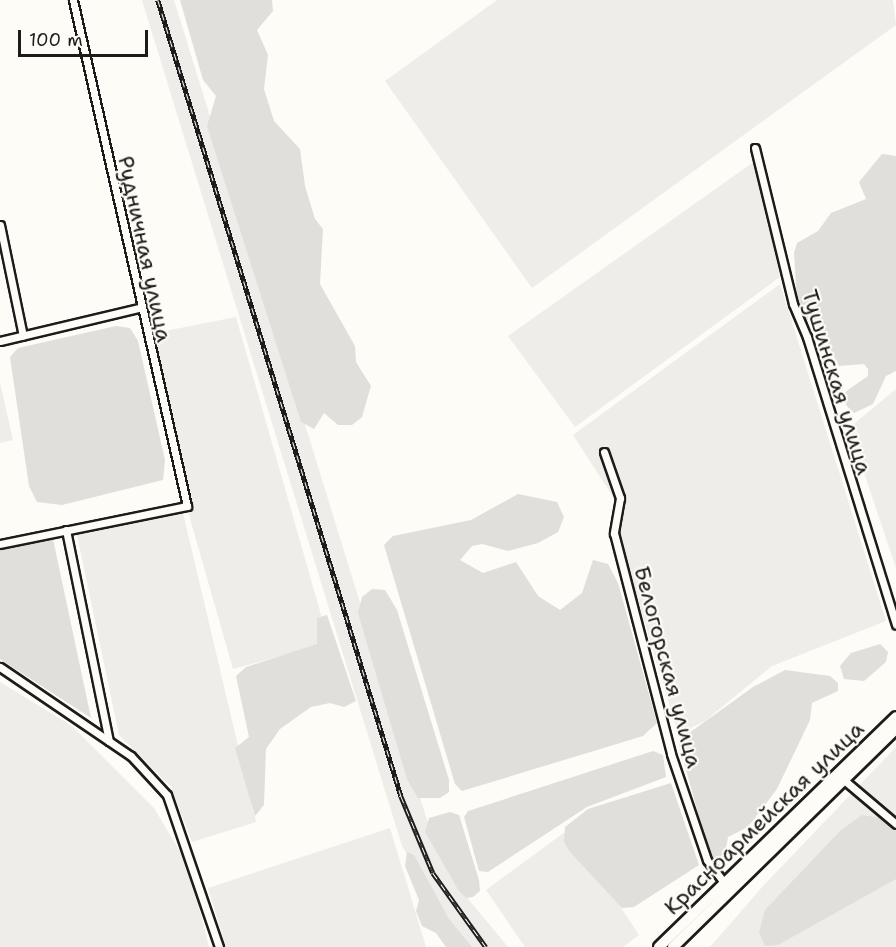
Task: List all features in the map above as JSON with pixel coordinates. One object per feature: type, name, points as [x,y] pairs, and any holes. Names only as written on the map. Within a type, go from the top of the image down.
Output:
[{"type":"main road","name":"Красноармейская улица","points":[[659,947],[896,717]]},
{"type":"main road","name":"Красноармейская улица","points":[[673,947],[896,729]]},
{"type":"street","name":"Рудничная улица","points":[[66,530],[187,506],[139,308],[73,0]]},
{"type":"street","name":"Тушинская улица","points":[[755,148],[793,304],[807,338],[896,625]]},
{"type":"street","points":[[0,225],[23,336]]},
{"type":"street","points":[[0,342],[139,308]]},
{"type":"street","name":"Белогорская улица","points":[[604,452],[620,498],[614,533],[671,754],[707,860],[725,884]]},
{"type":"street","points":[[0,544],[66,530],[109,741]]},
{"type":"street","points":[[0,667],[131,756],[167,795],[219,947]]},
{"type":"street","points":[[844,780],[896,824]]},
{"type":"shaded area","points":[[142,0],[174,0],[432,836],[469,900],[508,947],[468,947],[446,922],[402,846]]},
{"type":"shaded area","points":[[180,0],[272,0],[273,11],[257,30],[268,55],[264,89],[274,121],[300,149],[305,186],[315,219],[323,229],[320,284],[355,346],[356,362],[371,386],[362,417],[352,425],[338,425],[324,413],[314,429],[301,422],[207,126],[216,96],[203,80]]},
{"type":"shaded area","points":[[497,0],[893,0],[896,25],[532,288],[385,81]]},
{"type":"shaded area","points":[[882,154],[896,156],[896,371],[886,376],[873,404],[854,413],[846,405],[845,392],[868,376],[868,369],[864,364],[839,366],[817,323],[804,319],[797,301],[794,253],[797,243],[818,231],[831,213],[866,199],[859,182]]},
{"type":"shaded area","points":[[755,161],[780,277],[575,427],[508,336]]},
{"type":"shaded area","points":[[780,284],[886,621],[772,666],[705,721],[678,734],[621,542],[615,500],[573,435]]},
{"type":"shaded area","points":[[236,317],[329,643],[233,669],[189,515],[150,334]]},
{"type":"shaded area","points":[[116,326],[130,328],[138,341],[165,460],[163,480],[62,505],[37,502],[29,486],[10,357],[18,348]]},
{"type":"shaded area","points":[[0,383],[13,440],[0,443]]},
{"type":"shaded area","points":[[896,389],[896,568],[849,428]]},
{"type":"shaded area","points":[[518,494],[557,502],[564,517],[558,532],[538,543],[508,551],[482,544],[472,546],[460,560],[483,573],[516,562],[538,596],[560,610],[582,593],[593,560],[608,564],[618,583],[657,723],[643,736],[462,791],[455,784],[384,545],[393,536],[471,520]]},
{"type":"shaded area","points":[[183,513],[256,822],[192,842],[171,787],[119,735],[77,535]]},
{"type":"shaded area","points":[[53,539],[91,718],[0,659],[0,550]]},
{"type":"shaded area","points":[[372,589],[385,590],[397,610],[449,780],[449,792],[440,798],[418,798],[407,779],[358,613],[362,597]]},
{"type":"shaded area","points":[[327,615],[356,701],[344,707],[330,703],[311,707],[280,729],[266,749],[264,805],[255,816],[235,748],[249,737],[236,676],[246,667],[317,644],[317,618]]},
{"type":"shaded area","points":[[880,644],[888,652],[886,662],[864,681],[844,679],[840,666],[851,653]]},
{"type":"shaded area","points":[[785,670],[830,676],[838,683],[838,691],[812,703],[810,720],[777,789],[748,827],[728,837],[724,860],[717,864],[710,856],[678,741],[753,687]]},
{"type":"shaded area","points":[[0,682],[72,726],[154,808],[189,867],[209,947],[0,947]]},
{"type":"shaded area","points":[[896,747],[896,947],[710,947],[764,885]]},
{"type":"shaded area","points":[[653,751],[663,755],[666,777],[587,807],[488,872],[479,871],[464,817],[468,811]]},
{"type":"shaded area","points":[[671,783],[699,865],[634,907],[622,908],[570,852],[564,842],[565,827],[588,809]]},
{"type":"shaded area","points":[[450,812],[459,815],[479,880],[480,891],[473,897],[466,898],[459,891],[425,832],[429,818]]},
{"type":"shaded area","points":[[862,815],[881,818],[896,829],[896,879],[778,945],[765,946],[759,932],[765,910],[841,830]]},
{"type":"shaded area","points":[[390,828],[426,947],[226,947],[208,888]]},
{"type":"shaded area","points":[[569,829],[639,935],[623,947],[525,947],[486,890]]},
{"type":"shaded area","points":[[407,852],[414,855],[449,919],[472,947],[446,947],[436,933],[422,926],[416,911],[419,900],[405,866]]},
{"type":"railway","points":[[158,0],[401,796],[433,873],[486,947]]}]
